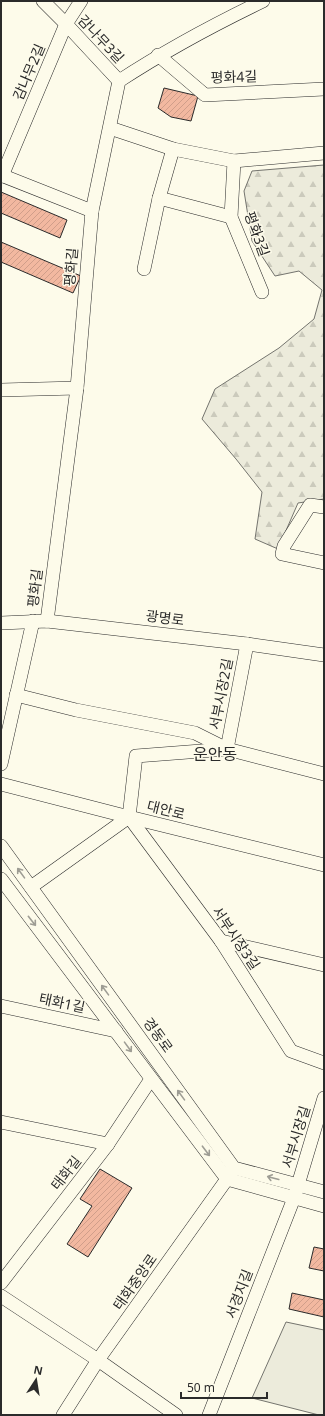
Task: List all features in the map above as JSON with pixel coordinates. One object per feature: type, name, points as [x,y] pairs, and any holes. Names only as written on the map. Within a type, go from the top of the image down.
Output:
[{"type":"street","name":"감나무3길","points":[[43,1],[119,81]]},
{"type":"street","name":"감나무2길","points":[[81,1],[66,24],[2,175],[92,211]]},
{"type":"street","points":[[119,81],[158,56],[231,16],[263,1]]},
{"type":"street","name":"평화4길","points":[[158,56],[205,95],[324,88]]},
{"type":"street","name":"평화길","points":[[47,621],[77,388],[92,211],[119,81]]},
{"type":"street","points":[[110,128],[173,149],[234,161],[324,153]]},
{"type":"street","points":[[144,269],[173,149]]},
{"type":"street","name":"평화3길","points":[[234,161],[231,217],[262,292]]},
{"type":"street","points":[[160,198],[231,217]]},
{"type":"street","points":[[1,390],[77,388]]},
{"type":"street","points":[[324,507],[310,505],[284,546],[282,554],[324,563]]},
{"type":"street","points":[[1,764],[33,621]]},
{"type":"street","name":"광명로","points":[[1,623],[47,621],[247,644],[324,655]]},
{"type":"street","name":"서부시장2길","points":[[227,749],[247,644]]},
{"type":"street","points":[[16,695],[76,710],[195,732],[227,749]]},
{"type":"street","name":"서부시장2길","points":[[129,818],[136,756],[227,749],[324,774]]},
{"type":"street","name":"대안로","points":[[5,788],[324,865]]},
{"type":"street","points":[[31,887],[129,818]]},
{"type":"street","name":"서부시장3길","points":[[129,818],[221,941],[291,1051],[324,1063]]},
{"type":"street","name":"경동로","points":[[1,846],[234,1168]]},
{"type":"street","points":[[1,879],[6,897],[116,1031],[227,1179],[324,1206]]},
{"type":"street","points":[[221,941],[324,965]]},
{"type":"street","name":"태화1길","points":[[1,1006],[116,1031]]},
{"type":"street","name":"태화길","points":[[1,1283],[108,1144],[151,1079]]},
{"type":"street","name":"서부시장길","points":[[298,1185],[324,1098]]},
{"type":"street","points":[[1,1122],[108,1144]]},
{"type":"street","points":[[234,1168],[324,1192]]},
{"type":"street","name":"태화중앙로","points":[[63,1415],[98,1360],[234,1168]]},
{"type":"street","name":"서경지길","points":[[209,1415],[298,1185]]},
{"type":"street","points":[[1,1296],[98,1360],[176,1415]]},
{"type":"green space","points":[[324,165],[324,499],[298,503],[278,549],[255,539],[262,492],[202,419],[215,389],[279,348],[314,319],[322,290],[299,271],[275,276],[252,241],[244,191],[252,171]]},
{"type":"green space","points":[[286,1322],[324,1330],[324,1415],[252,1398]]},
{"type":"building","points":[[164,88],[198,96],[191,121],[171,117],[158,108]]},
{"type":"building","points":[[1,192],[67,220],[60,238],[1,213]]},
{"type":"building","points":[[1,242],[81,276],[73,293],[1,262]]},
{"type":"building","points":[[100,1169],[132,1188],[88,1257],[67,1244],[92,1206],[80,1199]]},
{"type":"building","points":[[314,1247],[324,1249],[324,1271],[309,1268]]},
{"type":"building","points":[[292,1293],[324,1300],[324,1317],[289,1309]]},
{"type":"district","name":"운안동","points":[[215,754]]}]
